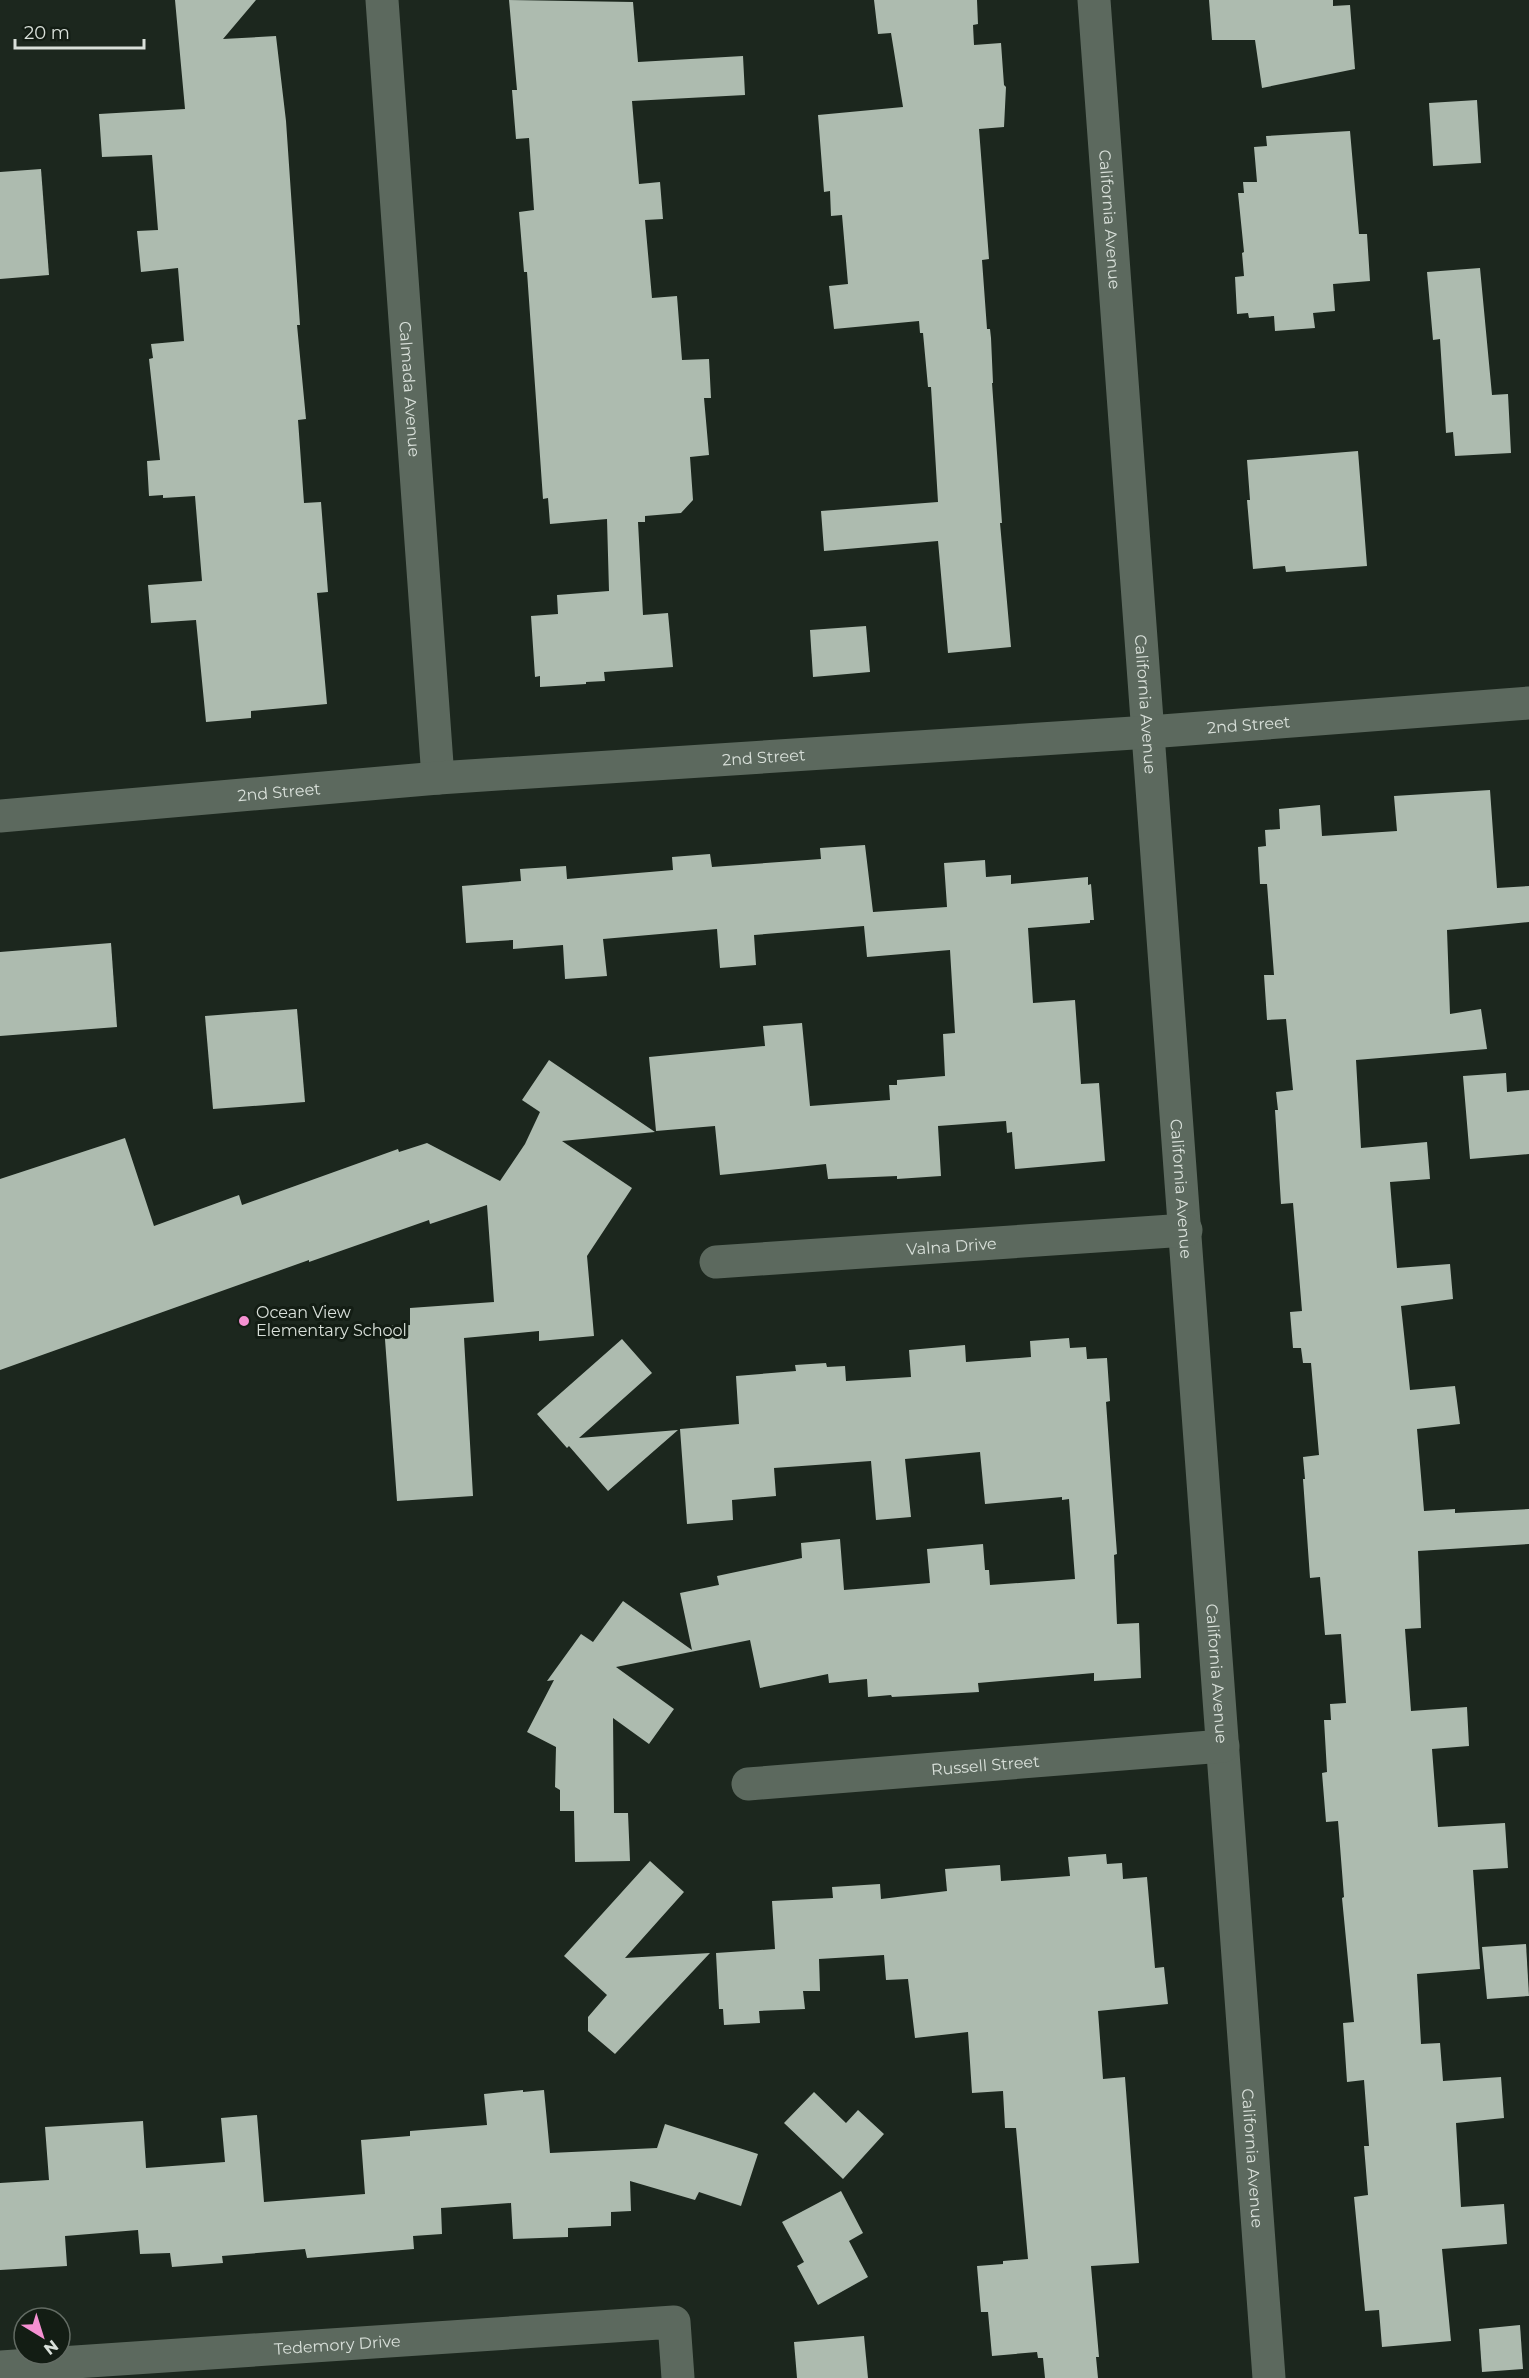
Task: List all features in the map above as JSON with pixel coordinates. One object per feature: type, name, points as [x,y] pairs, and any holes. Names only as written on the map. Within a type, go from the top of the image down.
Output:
[{"type":"street","name":"Calmada Avenue","points":[[382,0],[438,778]]},
{"type":"street","name":"California Avenue","points":[[1094,0],[1269,2378]]},
{"type":"street","name":"2nd Street","points":[[0,816],[438,778],[1149,732],[1529,703]]},
{"type":"street","name":"Valna Drive","points":[[716,1262],[1186,1230]]},
{"type":"street","name":"Russell Street","points":[[748,1784],[1223,1746]]},
{"type":"street","name":"Tedemory Drive","points":[[0,2367],[674,2322],[678,2378]]},
{"type":"building","points":[[175,0],[256,0],[223,39],[276,36],[286,121],[300,325],[297,325],[306,419],[298,420],[304,503],[321,502],[328,592],[317,593],[327,704],[251,711],[251,718],[206,722],[196,620],[151,623],[148,585],[202,581],[195,496],[163,498],[163,495],[149,496],[147,461],[160,460],[149,359],[153,358],[151,344],[184,341],[178,268],[141,272],[137,231],[158,230],[152,155],[102,157],[99,114],[185,109]]},
{"type":"building","points":[[509,0],[633,2],[638,62],[743,56],[745,95],[632,101],[639,184],[660,182],[663,219],[645,220],[652,298],[677,296],[682,360],[709,359],[711,398],[704,398],[709,455],[690,457],[693,500],[681,513],[645,516],[645,522],[638,522],[643,615],[668,613],[673,667],[604,672],[605,681],[586,682],[586,684],[540,687],[540,676],[535,677],[531,616],[558,614],[557,595],[609,591],[607,519],[550,524],[548,498],[543,499],[527,272],[524,272],[519,212],[534,210],[529,138],[516,139],[512,90],[517,90]]},
{"type":"building","points":[[874,0],[977,0],[978,24],[973,25],[974,45],[1001,43],[1006,87],[1004,127],[979,129],[989,259],[982,260],[987,329],[990,329],[991,338],[1002,523],[1000,523],[1011,647],[948,653],[938,541],[824,551],[821,511],[938,502],[931,387],[928,387],[923,333],[920,333],[919,321],[834,329],[829,286],[848,284],[842,215],[831,216],[830,191],[824,192],[818,115],[903,107],[891,33],[878,34]]},
{"type":"building","points":[[1209,0],[1333,0],[1333,6],[1350,5],[1355,69],[1262,88],[1255,40],[1212,40]]},
{"type":"building","points":[[1477,100],[1481,163],[1433,166],[1429,103]]},
{"type":"building","points":[[1350,131],[1359,234],[1367,234],[1370,281],[1333,284],[1335,311],[1313,313],[1315,328],[1275,331],[1274,316],[1249,318],[1248,313],[1237,314],[1235,277],[1244,276],[1238,193],[1244,193],[1243,182],[1257,182],[1254,147],[1267,146],[1266,136]]},
{"type":"building","points":[[41,169],[49,275],[0,279],[0,172]]},
{"type":"building","points":[[1480,268],[1492,395],[1508,394],[1511,453],[1455,456],[1453,432],[1446,433],[1440,339],[1433,340],[1427,272]]},
{"type":"building","points":[[1358,451],[1367,566],[1286,572],[1285,566],[1253,569],[1247,500],[1250,500],[1247,460]]},
{"type":"building","points":[[866,626],[870,672],[813,677],[810,630]]},
{"type":"building","points":[[1490,790],[1497,888],[1529,886],[1529,922],[1447,930],[1450,1014],[1481,1009],[1487,1049],[1356,1060],[1361,1148],[1427,1142],[1430,1179],[1390,1182],[1397,1268],[1450,1264],[1453,1299],[1401,1306],[1410,1390],[1455,1386],[1460,1424],[1417,1429],[1424,1511],[1455,1509],[1455,1513],[1529,1509],[1529,1544],[1418,1551],[1421,1628],[1405,1629],[1411,1711],[1467,1707],[1469,1746],[1432,1749],[1438,1827],[1505,1823],[1508,1868],[1473,1870],[1480,1969],[1417,1974],[1421,2044],[1440,2043],[1443,2081],[1501,2077],[1504,2118],[1456,2123],[1461,2207],[1504,2204],[1507,2244],[1442,2249],[1451,2341],[1382,2347],[1379,2310],[1365,2311],[1354,2197],[1368,2195],[1364,2146],[1369,2146],[1364,2080],[1347,2082],[1343,2023],[1354,2022],[1342,1898],[1344,1897],[1338,1821],[1326,1822],[1322,1773],[1327,1772],[1324,1720],[1331,1720],[1330,1704],[1346,1703],[1341,1634],[1325,1635],[1320,1577],[1310,1578],[1303,1457],[1319,1455],[1311,1363],[1303,1363],[1301,1348],[1293,1348],[1290,1312],[1302,1311],[1293,1203],[1281,1204],[1275,1110],[1278,1110],[1276,1092],[1293,1090],[1286,1019],[1267,1020],[1264,975],[1274,975],[1267,884],[1260,884],[1258,847],[1266,846],[1265,830],[1280,829],[1279,809],[1320,805],[1322,836],[1397,831],[1394,796]]},
{"type":"building","points":[[865,845],[873,912],[947,907],[944,863],[985,860],[986,877],[1011,875],[1011,884],[1088,877],[1088,885],[1091,884],[1094,920],[1090,920],[1090,923],[1028,928],[1033,1003],[1075,1000],[1081,1084],[1099,1083],[1105,1161],[1015,1169],[1012,1132],[1007,1133],[1006,1121],[938,1126],[941,1176],[897,1179],[897,1176],[828,1179],[826,1164],[720,1175],[715,1126],[656,1131],[649,1057],[765,1046],[763,1026],[802,1023],[810,1106],[890,1100],[889,1085],[897,1085],[897,1080],[945,1076],[943,1034],[955,1033],[950,950],[867,957],[864,926],[754,935],[756,965],[720,968],[717,929],[603,939],[607,976],[565,979],[563,945],[513,949],[513,940],[466,943],[462,886],[521,881],[520,869],[566,866],[567,879],[673,870],[672,857],[710,854],[712,867],[821,859],[820,848]]},
{"type":"building","points":[[111,943],[117,1027],[0,1036],[0,952]]},
{"type":"building","points":[[297,1009],[305,1102],[213,1109],[205,1016]]},
{"type":"building","points":[[549,1060],[655,1132],[562,1141],[632,1188],[587,1256],[594,1336],[539,1341],[539,1331],[464,1338],[473,1496],[397,1501],[384,1326],[410,1325],[410,1308],[494,1302],[487,1205],[430,1224],[429,1220],[309,1262],[309,1260],[0,1370],[0,1179],[125,1138],[154,1226],[239,1195],[242,1205],[398,1149],[399,1152],[427,1143],[500,1181],[525,1144],[540,1112],[522,1100]]},
{"type":"building","points":[[1506,1073],[1507,1092],[1529,1090],[1529,1154],[1470,1159],[1463,1076]]},
{"type":"building","points":[[1069,1338],[1070,1348],[1086,1347],[1087,1359],[1107,1358],[1110,1401],[1106,1402],[1117,1554],[1114,1555],[1117,1624],[1139,1623],[1141,1678],[1094,1681],[1094,1673],[978,1683],[979,1692],[892,1697],[891,1695],[868,1697],[867,1679],[829,1683],[828,1674],[760,1688],[750,1640],[616,1667],[674,1709],[649,1744],[613,1718],[614,1813],[628,1813],[630,1861],[575,1862],[574,1811],[560,1811],[560,1790],[555,1787],[556,1747],[527,1732],[554,1680],[547,1681],[581,1634],[593,1642],[623,1601],[692,1650],[680,1593],[719,1585],[717,1576],[802,1558],[801,1543],[840,1539],[844,1590],[930,1583],[927,1549],[983,1544],[985,1570],[989,1570],[990,1585],[1075,1579],[1069,1499],[1062,1500],[1062,1497],[985,1504],[980,1452],[905,1459],[911,1517],[876,1520],[871,1461],[774,1468],[776,1496],[732,1500],[733,1520],[687,1524],[680,1429],[739,1424],[736,1376],[796,1371],[795,1365],[826,1363],[827,1367],[845,1366],[846,1381],[911,1377],[909,1350],[965,1345],[966,1362],[1031,1357],[1030,1341]]},
{"type":"building","points":[[622,1339],[652,1373],[579,1438],[678,1430],[608,1491],[569,1446],[567,1448],[537,1414]]},
{"type":"building","points":[[1106,1854],[1107,1864],[1122,1863],[1123,1879],[1147,1877],[1155,1968],[1164,1967],[1168,2004],[1098,2011],[1103,2079],[1125,2077],[1139,2263],[1091,2266],[1099,2357],[1096,2357],[1098,2378],[1045,2378],[1043,2358],[1038,2358],[1037,2352],[992,2356],[988,2312],[981,2312],[977,2266],[1028,2259],[1016,2128],[1005,2128],[1003,2091],[972,2093],[968,2032],[915,2038],[908,1979],[886,1980],[884,1955],[819,1959],[820,1991],[803,1991],[805,2009],[759,2011],[760,2023],[724,2025],[723,2009],[719,2009],[716,1953],[775,1949],[772,1901],[833,1898],[832,1887],[880,1884],[881,1899],[947,1891],[945,1869],[1000,1865],[1001,1881],[1070,1876],[1068,1857]]},
{"type":"building","points":[[650,1861],[684,1892],[625,1958],[710,1953],[615,2054],[588,2031],[588,2017],[607,1995],[564,1956]]},
{"type":"building","points":[[1526,1944],[1529,1996],[1487,1999],[1482,1947]]},
{"type":"building","points":[[523,2090],[523,2092],[544,2090],[550,2153],[657,2148],[665,2124],[758,2154],[741,2206],[699,2192],[695,2200],[630,2181],[631,2211],[611,2212],[611,2226],[568,2228],[568,2237],[513,2239],[511,2203],[441,2208],[442,2234],[413,2236],[414,2249],[307,2258],[305,2249],[222,2256],[223,2263],[172,2267],[170,2253],[140,2254],[138,2230],[65,2236],[67,2266],[0,2270],[0,2183],[49,2180],[45,2127],[143,2121],[146,2168],[225,2162],[221,2118],[257,2115],[264,2202],[365,2194],[361,2140],[410,2136],[410,2131],[487,2125],[484,2094]]},
{"type":"building","points":[[814,2092],[846,2123],[858,2110],[884,2134],[843,2179],[784,2123]]},
{"type":"building","points":[[841,2191],[863,2233],[849,2241],[868,2277],[818,2305],[797,2266],[804,2262],[782,2222]]},
{"type":"building","points":[[1520,2325],[1523,2369],[1482,2372],[1479,2329]]},
{"type":"building","points":[[864,2336],[868,2378],[797,2378],[794,2342]]},
{"type":"place","name":"Ocean View Elementary School","points":[[244,1321]]}]
